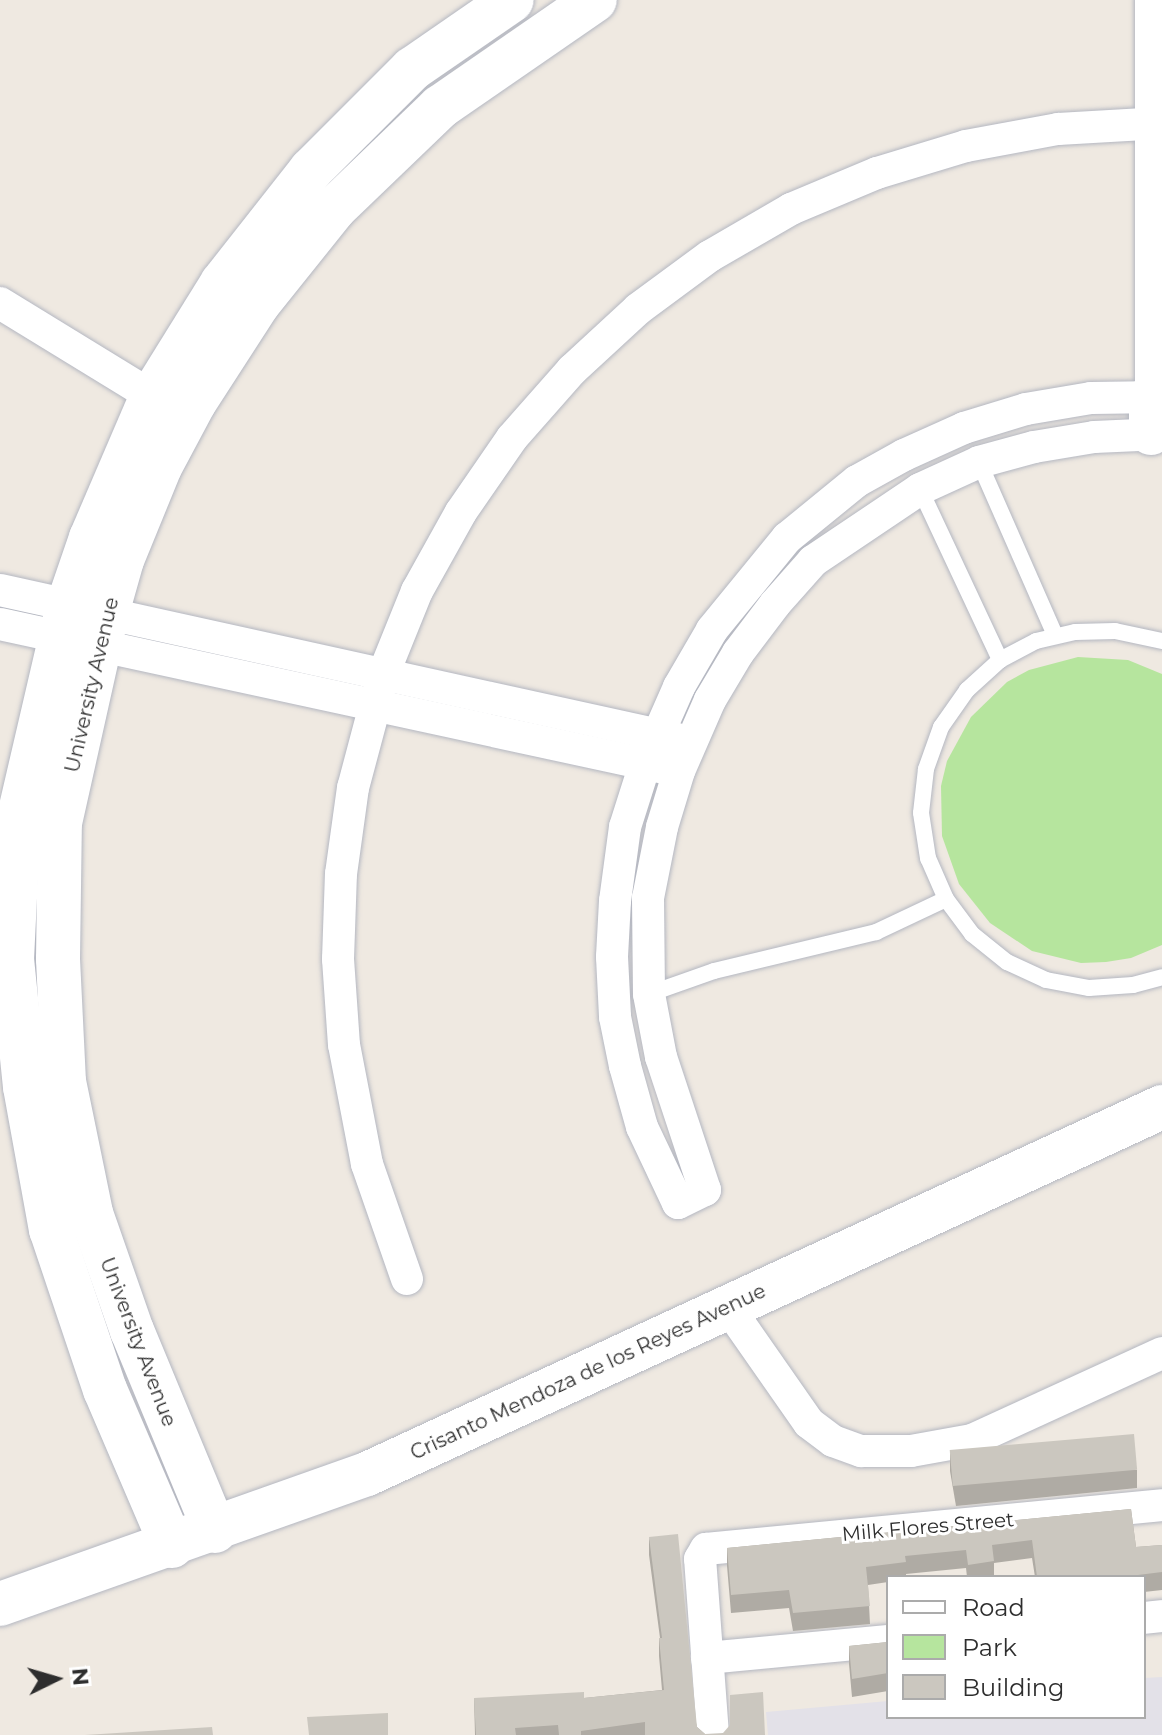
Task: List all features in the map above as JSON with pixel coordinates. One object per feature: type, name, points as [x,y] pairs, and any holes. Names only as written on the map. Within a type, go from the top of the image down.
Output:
[{"type":"street","name":"University Avenue","points":[[215,1531],[132,1331],[91,1213],[64,1082],[58,959],[60,823],[84,625],[91,538],[152,396],[222,283],[311,170],[412,69],[512,0]]},
{"type":"street","name":"University Avenue","points":[[172,1546],[105,1390],[51,1230],[25,1087],[12,959],[19,816],[84,625],[122,560],[160,467],[194,403],[258,304],[334,209],[440,107],[595,0]]},
{"type":"street","points":[[1151,0],[1156,123],[1156,415]]},
{"type":"street","points":[[407,1279],[367,1164],[344,1045],[338,959],[341,874],[353,788],[378,690],[417,591],[461,512],[512,438],[572,370],[638,309],[710,256],[791,209],[906,164],[966,146],[1058,129],[1156,123]]},
{"type":"street","points":[[0,303],[152,396]]},
{"type":"street","points":[[1091,398],[1156,415],[1094,437],[979,462],[920,489],[813,561],[738,653],[710,700],[685,757],[662,827],[648,898],[649,994],[661,1057],[705,1190],[679,1203],[642,1127],[615,1017],[612,957],[615,901],[625,827],[651,750],[712,630],[751,577],[787,538],[857,481],[964,428],[1026,409],[1091,398]]},
{"type":"street","points":[[0,590],[84,625],[685,757]]},
{"type":"street","points":[[0,624],[84,625]]},
{"type":"street","name":"Crisanto Mendoza de los Reyes Avenue","points":[[0,1604],[215,1531],[367,1474],[1162,1107]]},
{"type":"street","points":[[728,1307],[809,1423],[833,1441],[861,1451],[932,1449],[972,1440],[1162,1353]]},
{"type":"street","name":"Milk Flores Street","points":[[707,1658],[700,1559],[704,1550],[711,1547],[1162,1505]]},
{"type":"street","points":[[713,1735],[707,1658],[886,1641]]},
{"type":"lane","points":[[979,462],[1055,635]]},
{"type":"lane","points":[[920,489],[1000,660]]},
{"type":"lane","points":[[1162,641],[1115,631],[1055,635],[1000,660],[953,707],[932,747],[921,813],[923,836],[935,879],[946,899],[988,949],[1046,980],[1111,988],[1162,977]]},
{"type":"lane","points":[[649,994],[714,971],[876,932],[946,899]]},
{"type":"shaded area","points":[[1162,1677],[1162,1735],[768,1735],[766,1712],[886,1701],[886,1719],[1146,1719],[1146,1678]]},
{"type":"green space","points":[[1078,657],[1128,660],[1162,674],[1162,945],[1131,958],[1106,962],[1081,963],[1032,951],[990,923],[959,884],[942,836],[941,786],[947,761],[971,717],[1007,682],[1029,670]]},
{"type":"building","points":[[1134,1434],[1137,1470],[953,1486],[950,1450]]},
{"type":"building","points":[[1131,1509],[1136,1547],[1162,1545],[1162,1572],[1138,1575],[1037,1575],[1032,1540],[992,1545],[994,1561],[968,1565],[966,1550],[905,1556],[906,1562],[866,1567],[870,1606],[793,1613],[789,1590],[731,1595],[727,1548]]},
{"type":"building","points":[[678,1534],[697,1727],[705,1734],[723,1733],[730,1725],[730,1695],[763,1692],[765,1735],[645,1735],[645,1722],[581,1731],[581,1735],[559,1735],[558,1725],[515,1728],[516,1735],[476,1735],[474,1698],[584,1692],[584,1698],[664,1690],[659,1638],[662,1638],[649,1537]]},
{"type":"building","points":[[886,1642],[886,1673],[852,1679],[849,1646]]},
{"type":"building","points":[[388,1713],[388,1735],[309,1735],[307,1717]]},
{"type":"building","points":[[212,1727],[213,1735],[85,1735]]}]
